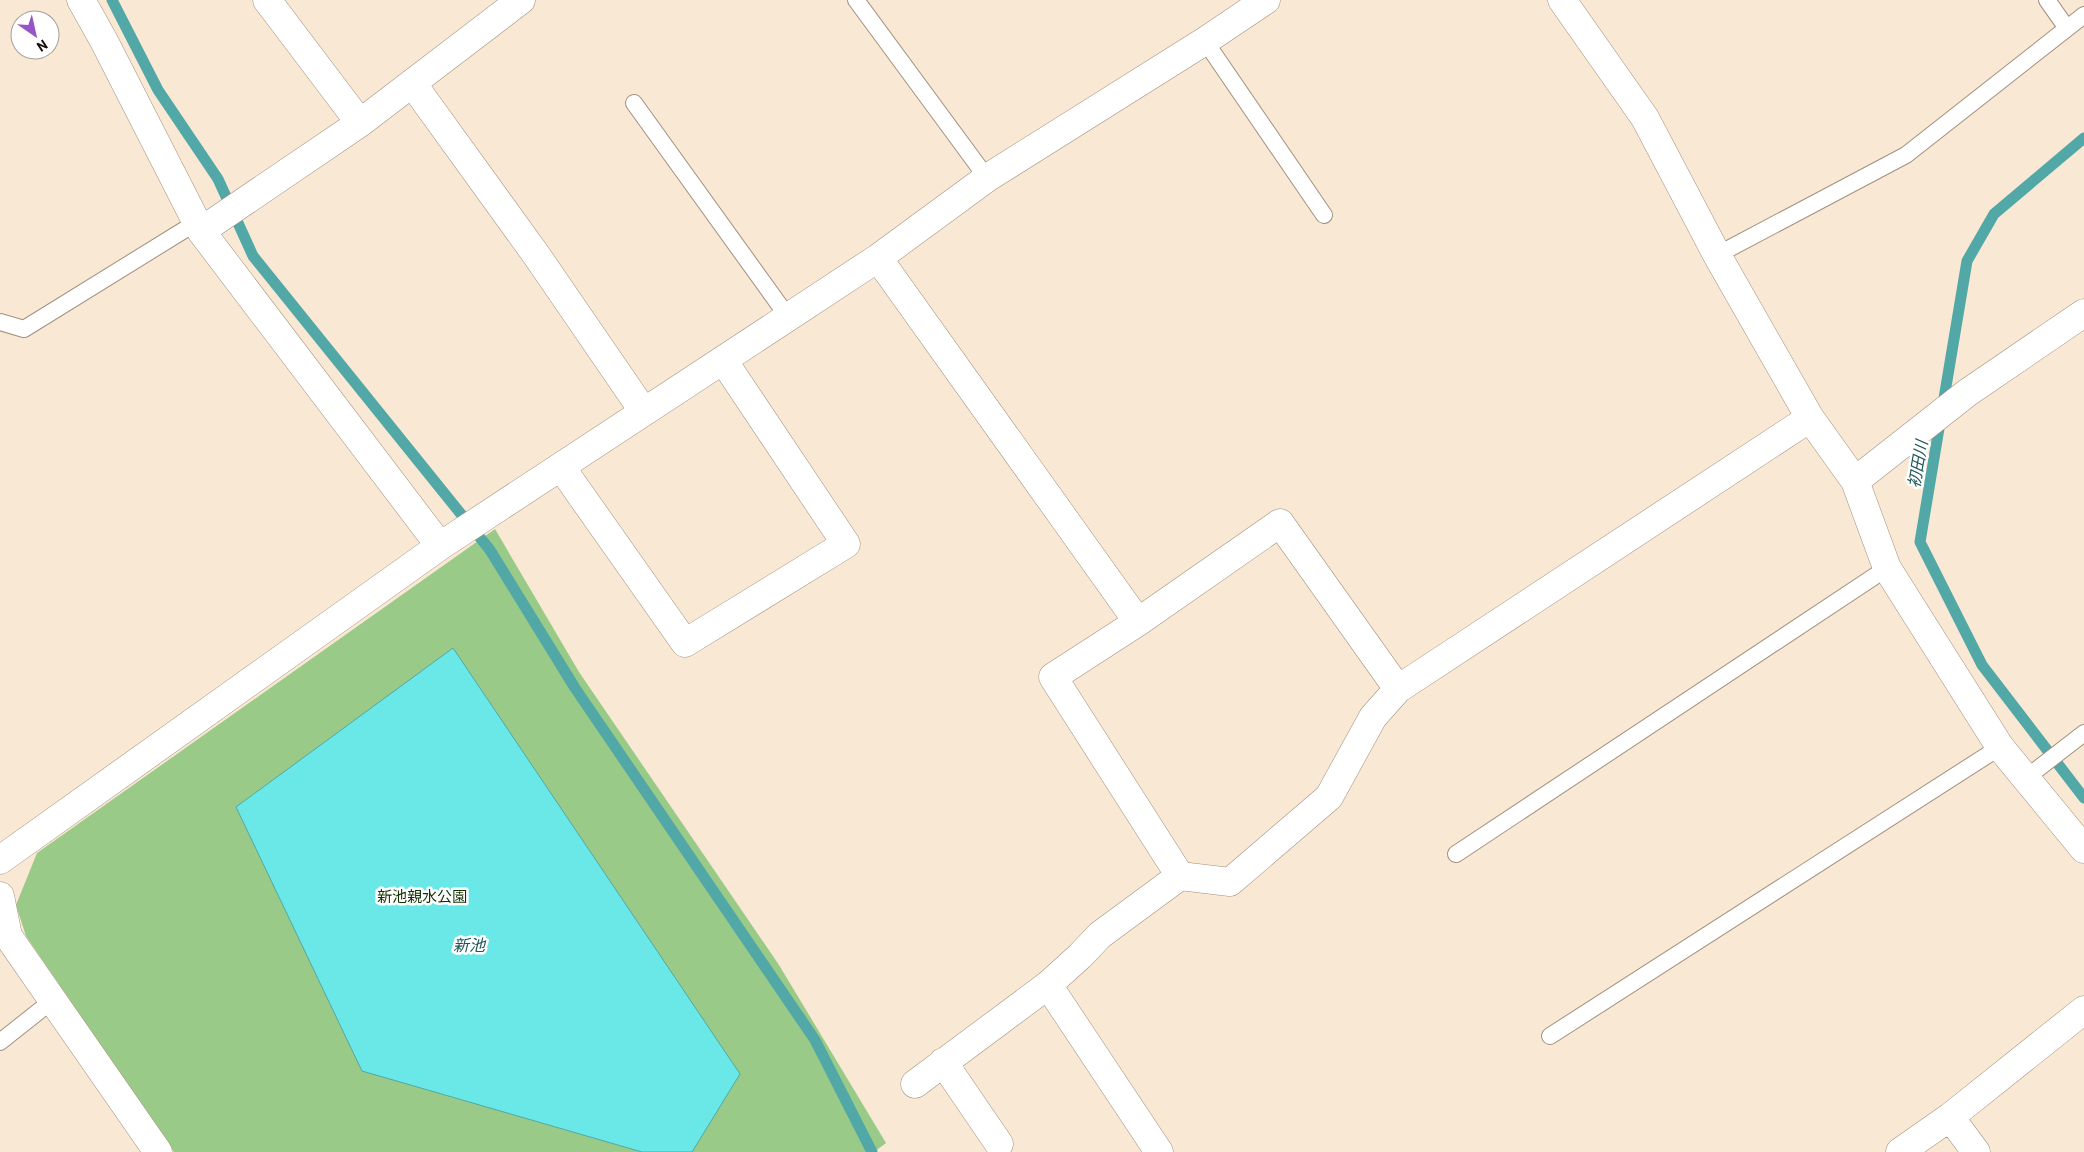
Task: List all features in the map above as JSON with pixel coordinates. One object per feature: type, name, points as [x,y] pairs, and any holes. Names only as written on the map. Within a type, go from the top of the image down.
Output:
[{"type":"street","points":[[81,0],[199,226],[440,546]]},
{"type":"street","points":[[267,0],[360,123]]},
{"type":"street","points":[[199,226],[360,123],[412,83],[493,9],[521,0]]},
{"type":"street","points":[[0,860],[440,546],[878,258],[987,178],[1205,42],[1266,0]]},
{"type":"street","points":[[1562,0],[1645,118],[1717,255],[1810,418],[1855,481],[1887,568],[2000,747],[2084,849]]},
{"type":"street","points":[[412,83],[537,256],[644,412]]},
{"type":"street","points":[[878,258],[1138,622]]},
{"type":"street","points":[[1855,481],[1967,393],[2084,313]]},
{"type":"street","points":[[561,467],[685,643],[846,544],[723,360]]},
{"type":"street","points":[[915,1084],[1048,985],[1100,935],[1180,876],[1230,882],[1329,796],[1374,717],[1398,689],[1810,418]]},
{"type":"street","points":[[1180,876],[1052,678],[1138,622],[1280,523],[1398,689]]},
{"type":"street","points":[[0,896],[8,936],[158,1152]]},
{"type":"street","points":[[1048,985],[1159,1152]]},
{"type":"street","points":[[1900,1152],[1950,1117],[2084,1010]]},
{"type":"street","points":[[943,1062],[999,1144]]},
{"type":"street","points":[[1950,1117],[1976,1152]]},
{"type":"lane","points":[[856,0],[987,178]]},
{"type":"lane","points":[[2047,0],[2066,27]]},
{"type":"lane","points":[[1717,255],[1906,155],[2066,27],[2084,15]]},
{"type":"lane","points":[[1205,42],[1324,215]]},
{"type":"lane","points":[[634,103],[788,317]]},
{"type":"lane","points":[[0,322],[24,329],[199,226]]},
{"type":"lane","points":[[1456,854],[1887,568]]},
{"type":"lane","points":[[2026,778],[2084,733]]},
{"type":"lane","points":[[1550,1036],[2000,747]]},
{"type":"lane","points":[[0,1042],[53,1000]]},
{"type":"green space","name":"新池親水公園","points":[[495,529],[579,672],[779,965],[886,1143],[874,1152],[174,1152],[26,936],[16,905],[37,853]]},
{"type":"water","name":"新池","points":[[453,648],[740,1074],[692,1152],[642,1152],[362,1071],[236,807]]},
{"type":"waterway","points":[[112,0],[158,90],[218,179],[253,256],[490,550],[575,688],[815,1040],[872,1152]]},
{"type":"waterway","name":"初田川","points":[[2084,138],[1994,214],[1967,261],[1920,542],[1982,665],[2084,798]]}]
